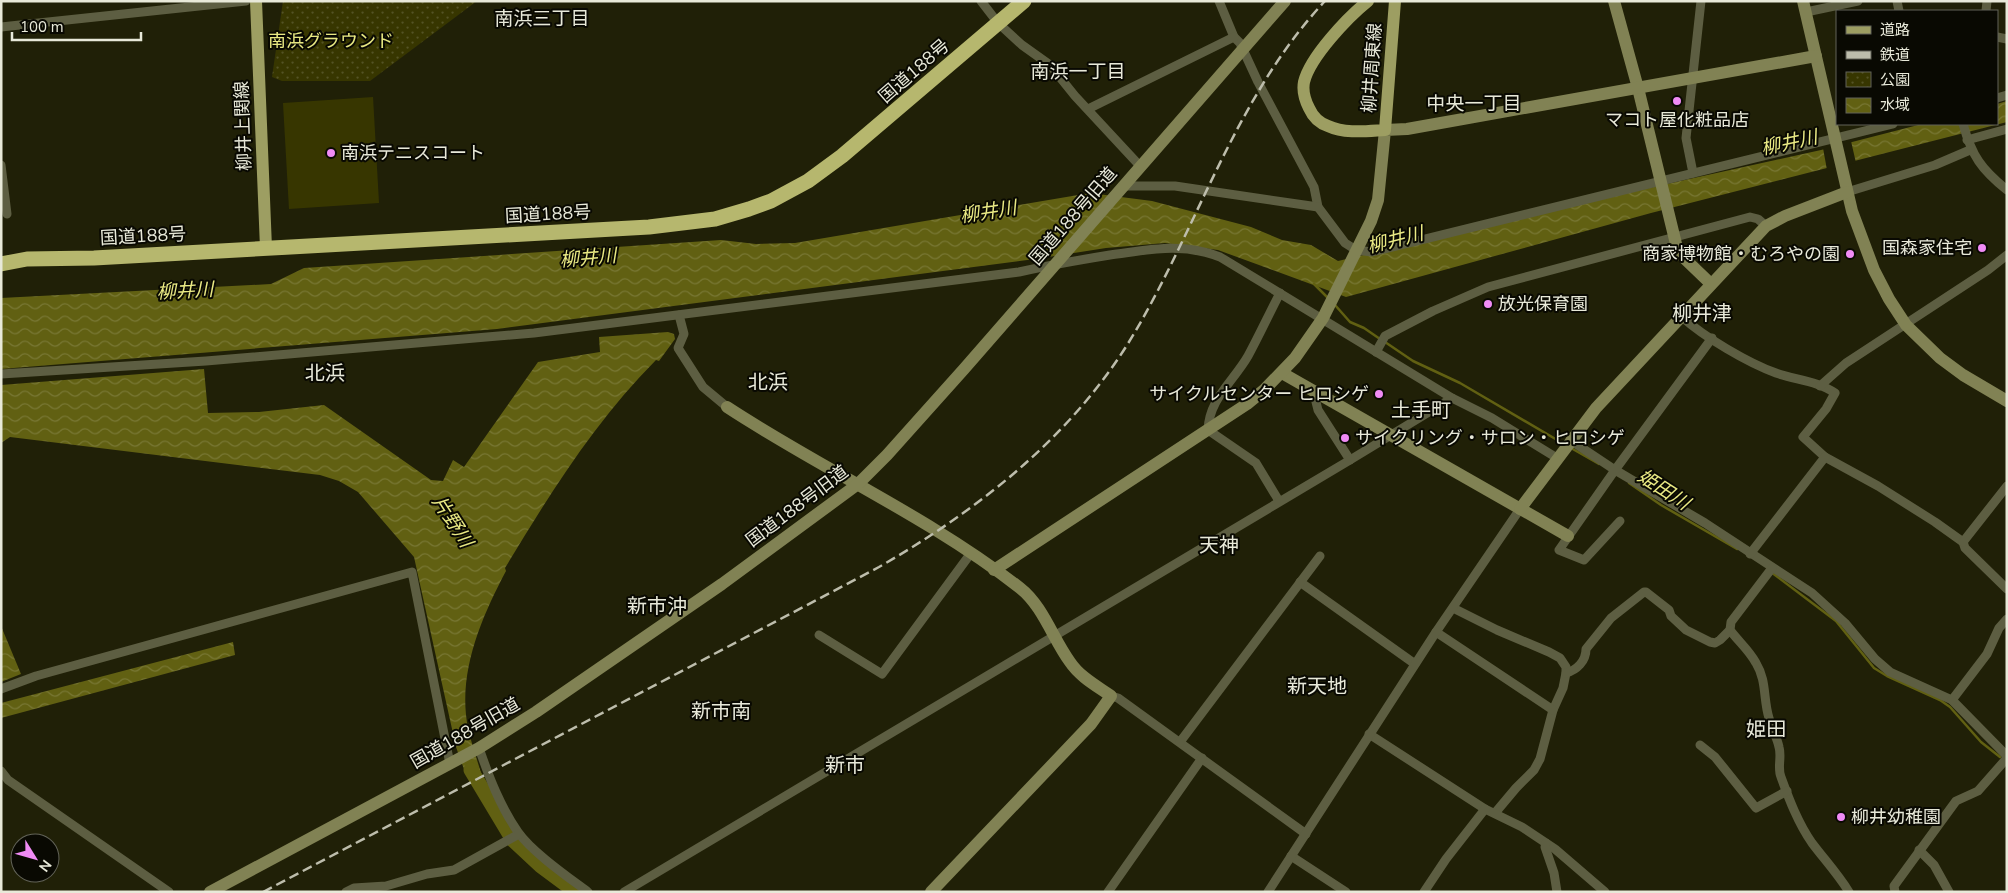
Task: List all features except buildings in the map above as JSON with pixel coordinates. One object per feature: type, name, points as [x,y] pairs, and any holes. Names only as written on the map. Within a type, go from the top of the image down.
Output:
[{"type":"highway","name":"国道188号","points":[[1,264],[27,259],[94,258],[649,227],[715,219],[749,209],[791,191],[823,172],[1024,1]]},
{"type":"main road","name":"柳井上関線","points":[[256,1],[266,248]]},
{"type":"main road","name":"柳井周東線","points":[[1368,1],[1335,34],[1307,72],[1303,84],[1304,98],[1316,120],[1328,127],[1358,131],[1385,130],[1395,1]]},
{"type":"street","points":[[1,27],[246,1]]},
{"type":"street","points":[[981,1],[998,22],[1022,45],[1050,65],[1140,166]]},
{"type":"street","points":[[1219,1],[1234,37],[1240,43],[1258,82],[1314,187],[1318,207],[1338,237],[1355,253],[1372,252],[1662,185],[1693,173],[1837,141],[1890,125]]},
{"type":"street","name":"国道188号旧道","points":[[210,892],[476,750],[536,712],[722,584],[858,484],[913,426],[1284,1]]},
{"type":"street","points":[[1614,1],[1672,222],[1673,237],[1677,248],[1685,259],[1711,284]]},
{"type":"street","points":[[1693,173],[1686,138],[1691,78],[1701,1]]},
{"type":"street","points":[[1858,1],[1804,6],[1852,211],[1874,270],[1889,300],[1906,325],[1940,358],[2007,401]]},
{"type":"street","points":[[1088,109],[1234,37]]},
{"type":"street","points":[[994,570],[1247,404],[1282,373],[1323,318],[1371,221],[1378,200],[1385,130],[1407,129],[1816,56]]},
{"type":"street","points":[[1963,125],[1970,150],[1991,177],[2007,190]]},
{"type":"street","points":[[1967,136],[2007,130]]},
{"type":"street","points":[[1268,892],[1369,734],[1520,508],[1565,447],[1602,402],[1711,284],[1766,226],[1785,216],[1847,192],[1935,164],[1970,150]]},
{"type":"street","points":[[1,166],[7,214]]},
{"type":"street","points":[[1120,188],[1175,186],[1318,207]]},
{"type":"street","points":[[1377,351],[1385,336],[1434,311],[1488,287],[1750,217],[1758,219],[1766,226]]},
{"type":"street","points":[[1,374],[206,361],[534,333],[1019,272],[1058,260],[1164,247],[1207,252],[1220,257],[1323,318],[1452,398],[1492,418],[1565,447],[1615,470],[1705,524],[1812,593],[1845,623],[1874,659],[1890,672],[1952,700],[2007,757],[1978,791],[1956,801],[1894,886],[1895,892]]},
{"type":"street","points":[[1820,386],[1846,363],[1906,325],[2006,256]]},
{"type":"street","points":[[1208,430],[1208,416],[1221,392],[1247,358],[1280,293]]},
{"type":"street","points":[[679,315],[684,334],[678,348],[703,387],[727,407],[971,553],[1031,598],[1079,673],[1111,696],[1118,698],[1306,834]]},
{"type":"street","points":[[1682,317],[1734,352],[1776,373],[1826,387],[1835,393],[1826,409],[1803,438],[1825,457],[1927,516],[1963,542],[1965,548],[2007,588]]},
{"type":"street","points":[[1620,521],[1584,560],[1559,550],[1712,338]]},
{"type":"street","points":[[1282,373],[1568,536]]},
{"type":"street","points":[[1318,394],[1316,402],[1318,410],[1350,460]]},
{"type":"street","points":[[624,892],[1452,398]]},
{"type":"street","points":[[1208,430],[1256,463],[1279,502]]},
{"type":"street","points":[[1750,554],[1825,457]]},
{"type":"street","points":[[1963,542],[2007,486]]},
{"type":"street","points":[[819,635],[882,674],[971,553]]},
{"type":"street","points":[[1180,742],[1320,556]]},
{"type":"street","points":[[1566,673],[1577,669],[1586,655],[1586,649],[1611,618],[1644,592],[1669,610],[1671,616],[1686,630],[1710,642],[1714,643],[1720,640],[1730,630],[1731,622],[1772,568]]},
{"type":"street","points":[[1,689],[36,676],[412,572],[452,763]]},
{"type":"street","points":[[1300,582],[1415,664]]},
{"type":"street","points":[[1453,608],[1549,652],[1562,661],[1566,673],[1560,696],[1548,726],[1545,745],[1534,770],[1495,813]]},
{"type":"street","points":[[1952,700],[1987,654],[1999,628],[2007,619]]},
{"type":"street","points":[[1730,630],[1748,652],[1761,672],[1765,683],[1766,707],[1779,746],[1778,772],[1788,791],[1791,804],[1811,842],[1828,861],[1849,892]]},
{"type":"street","points":[[1436,632],[1553,710]]},
{"type":"street","points":[[931,892],[1091,724],[1111,696]]},
{"type":"street","points":[[1369,734],[1485,809],[1546,843],[1605,892]]},
{"type":"street","points":[[1700,745],[1715,757],[1756,808],[1788,791]]},
{"type":"street","points":[[476,750],[503,808],[518,834],[588,892]]},
{"type":"street","points":[[1110,891],[1202,758]]},
{"type":"street","points":[[1,771],[8,780],[169,892]]},
{"type":"street","points":[[1424,892],[1446,859],[1485,809]]},
{"type":"street","points":[[346,892],[354,888],[386,886],[426,874],[454,870],[509,841],[518,834]]},
{"type":"street","points":[[1546,843],[1545,847],[1554,873],[1557,892]]},
{"type":"street","points":[[1919,850],[1934,865],[1949,892]]},
{"type":"street","points":[[1291,856],[1346,892]]},
{"type":"green space","name":"南浜グラウンド","points":[[283,1],[477,1],[370,81],[282,81],[272,77]]},
{"type":"green space","name":"南浜テニスコート","points":[[373,97],[379,203],[289,209],[283,103]]},
{"type":"water","points":[[2007,101],[2007,122],[1998,124],[1998,104]]},
{"type":"water","name":"柳井川","points":[[1918,125],[1995,125],[1651,213],[1346,297],[1218,250],[1165,243],[1106,248],[497,329],[1,369],[1,298],[271,284],[304,268],[721,240],[756,244],[795,243],[1090,193],[1152,201],[1251,227],[1282,240],[1311,245],[1338,261],[1662,185],[1821,150]]},
{"type":"water","points":[[668,332],[674,334],[675,339],[659,361],[656,360],[613,408],[556,486],[505,568],[506,571],[480,627],[469,667],[465,708],[471,742],[484,783],[476,790],[465,772],[456,747],[414,557],[358,492],[339,481],[320,475],[10,437],[1,443],[1,385],[204,369],[208,413],[259,412],[324,405],[431,480],[443,481],[453,460],[464,467],[538,362],[600,352],[599,337]]},
{"type":"water","points":[[1,626],[21,674],[1,682]]},
{"type":"water","points":[[233,642],[235,655],[1,718],[1,703]]},
{"type":"pier","points":[[1851,141],[1856,163],[1827,170],[1823,148]]},
{"type":"waterway","name":"姫田川","points":[[1314,284],[1328,298]]},
{"type":"waterway","name":"姫田川","points":[[1335,305],[1350,322],[1364,328],[1380,339]]},
{"type":"waterway","name":"姫田川","points":[[1385,342],[1413,361],[1460,383],[1564,444]]},
{"type":"waterway","name":"姫田川","points":[[1571,448],[1599,464]]},
{"type":"waterway","name":"姫田川","points":[[1629,483],[1661,505],[1737,549]]},
{"type":"waterway","name":"姫田川","points":[[1771,572],[1836,621],[1874,668],[1887,676],[1940,700],[1950,707],[1981,742],[2000,757]]},
{"type":"waterway","name":"片野川","points":[[471,770],[513,840],[541,866],[576,892]]},
{"type":"railway","points":[[263,892],[879,567],[917,544],[989,494],[1054,436],[1084,404],[1111,369],[1135,332],[1158,290],[1243,118],[1267,77],[1294,38],[1325,1]]},
{"type":"place","name":"マコト屋化粧品店","points":[[1677,101]]},
{"type":"place","name":"南浜テニスコート","points":[[331,153]]},
{"type":"place","name":"国森家住宅","points":[[1982,248]]},
{"type":"place","name":"商家博物館・むろやの園","points":[[1850,254]]},
{"type":"place","name":"放光保育園","points":[[1488,304]]},
{"type":"place","name":"サイクルセンター ヒロシゲ","points":[[1379,394]]},
{"type":"place","name":"サイクリング・サロン・ヒロシゲ","points":[[1345,438]]},
{"type":"place","name":"柳井幼稚園","points":[[1841,817]]},
{"type":"district","name":"南浜三丁目","points":[[542,18]]},
{"type":"district","name":"南浜一丁目","points":[[1078,71]]},
{"type":"district","name":"中央一丁目","points":[[1474,103]]},
{"type":"district","name":"柳井津","points":[[1702,313]]},
{"type":"district","name":"北浜","points":[[325,373]]},
{"type":"district","name":"北浜","points":[[768,382]]},
{"type":"district","name":"土手町","points":[[1421,410]]},
{"type":"district","name":"天神","points":[[1219,545]]},
{"type":"district","name":"新市沖","points":[[657,606]]},
{"type":"district","name":"新天地","points":[[1317,686]]},
{"type":"district","name":"新市南","points":[[721,711]]},
{"type":"district","name":"姫田","points":[[1766,729]]},
{"type":"district","name":"新市","points":[[845,765]]}]
